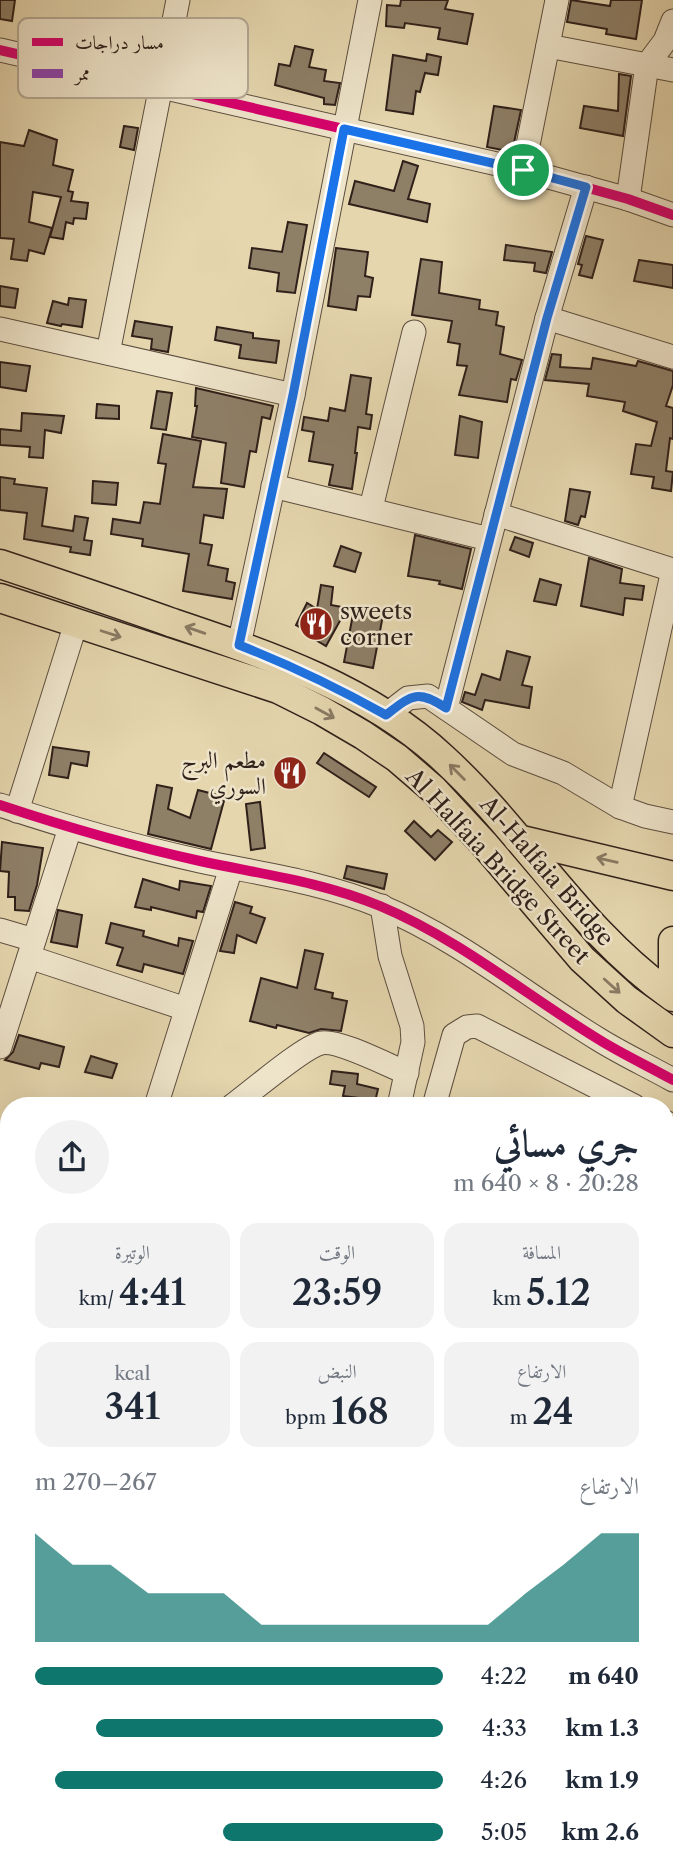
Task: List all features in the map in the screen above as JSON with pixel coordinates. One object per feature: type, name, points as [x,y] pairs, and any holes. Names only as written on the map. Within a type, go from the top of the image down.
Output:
[{"type":"main road","name":"Al-Halfaia Bridge","points":[[0,564],[239,645],[324,681],[386,715],[441,756],[480,794],[601,937],[673,997]]},
{"type":"main road","name":"Al Halfaia Bridge Street","points":[[0,598],[278,690],[322,710],[397,758],[433,789],[485,845],[582,959],[627,1000],[673,1033]]},
{"type":"main road","points":[[518,839],[673,876]]},
{"type":"main road","points":[[673,941],[673,968]]},
{"type":"street","points":[[174,18],[178,0]]},
{"type":"street","points":[[239,645],[293,395],[370,0]]},
{"type":"street","points":[[523,170],[557,0]]},
{"type":"street","points":[[628,199],[647,65],[665,41],[673,21]]},
{"type":"street","points":[[548,46],[673,71]]},
{"type":"street","points":[[0,50],[18,54]]},
{"type":"street","points":[[108,353],[159,98]]},
{"type":"street","points":[[212,98],[523,170],[628,199],[673,215]]},
{"type":"street","points":[[446,708],[547,318],[586,187]]},
{"type":"street","points":[[547,318],[673,357]]},
{"type":"street","points":[[0,329],[293,395]]},
{"type":"street","points":[[371,508],[414,332]]},
{"type":"street","points":[[273,486],[489,539]]},
{"type":"street","points":[[496,514],[673,570],[621,807]]},
{"type":"street","points":[[76,623],[8,808],[70,828],[231,868],[307,883],[382,906],[456,945],[598,1039],[673,1080]]},
{"type":"street","points":[[386,715],[408,698],[428,696],[513,754],[563,773],[621,807],[673,822]]},
{"type":"street","points":[[0,1047],[7,1000],[32,948],[70,828]]},
{"type":"street","points":[[159,1097],[231,868]]},
{"type":"street","points":[[382,906],[390,956],[412,1026],[413,1042],[401,1097]]},
{"type":"street","points":[[0,930],[32,948],[186,1009]]},
{"type":"street","points":[[436,1097],[454,1035],[459,1030],[477,1027],[616,1097]]},
{"type":"street","points":[[244,1097],[305,1051],[320,1043],[335,1043],[407,1073]]},
{"type":"building","points":[[0,0],[15,0],[12,21],[0,19]]},
{"type":"building","points":[[401,0],[448,0],[445,9],[473,14],[467,44],[438,39],[440,28],[405,23],[404,28],[386,26],[387,5],[400,6]]},
{"type":"building","points":[[571,0],[610,6],[611,0],[642,0],[636,39],[606,34],[607,29],[567,22]]},
{"type":"building","points":[[295,46],[313,50],[309,67],[326,70],[324,81],[340,83],[335,105],[324,104],[324,98],[275,85],[279,64],[290,66]]},
{"type":"building","points":[[427,54],[441,57],[438,75],[425,73],[420,92],[416,91],[413,114],[386,110],[393,55],[426,61]]},
{"type":"building","points":[[619,74],[631,76],[623,136],[580,128],[584,106],[618,111]]},
{"type":"building","points":[[494,106],[521,110],[512,152],[487,147]]},
{"type":"building","points":[[124,126],[138,128],[134,150],[120,147]]},
{"type":"building","points":[[29,130],[57,140],[53,165],[73,170],[68,191],[73,192],[71,201],[88,203],[86,219],[74,218],[73,224],[66,222],[63,239],[50,237],[61,197],[33,192],[29,222],[52,228],[44,254],[29,250],[27,261],[11,259],[14,239],[0,238],[0,142],[24,146]]},
{"type":"building","points":[[403,161],[418,166],[408,199],[430,204],[427,222],[349,204],[355,181],[394,191]]},
{"type":"building","points":[[288,222],[307,225],[295,293],[277,291],[279,273],[249,268],[252,248],[282,252]]},
{"type":"building","points":[[586,236],[603,240],[592,278],[579,275],[582,265],[578,264]]},
{"type":"building","points":[[506,245],[552,252],[546,273],[534,271],[535,263],[504,260]]},
{"type":"building","points":[[336,248],[368,252],[365,276],[373,278],[370,297],[358,296],[356,310],[328,306]]},
{"type":"building","points":[[421,259],[442,262],[439,293],[480,300],[479,309],[498,312],[496,325],[504,327],[500,354],[522,360],[516,380],[511,379],[507,402],[459,395],[467,366],[457,365],[460,344],[448,342],[452,321],[412,315]]},
{"type":"building","points":[[639,260],[673,265],[673,288],[634,281]]},
{"type":"building","points":[[0,286],[18,289],[15,308],[0,306]]},
{"type":"building","points":[[69,298],[86,300],[82,327],[47,323],[53,301],[68,305]]},
{"type":"building","points":[[135,321],[172,327],[168,352],[151,349],[152,339],[132,336]]},
{"type":"building","points":[[217,327],[253,333],[253,338],[279,341],[276,363],[239,358],[241,345],[215,340]]},
{"type":"building","points":[[552,354],[561,355],[560,367],[591,369],[593,358],[636,366],[638,361],[673,371],[673,385],[666,406],[673,408],[673,439],[670,438],[666,471],[673,472],[671,491],[652,488],[654,477],[631,474],[636,444],[651,446],[657,422],[623,411],[625,402],[587,396],[589,384],[545,380]]},
{"type":"building","points":[[0,362],[30,366],[26,391],[0,387]]},
{"type":"building","points":[[351,375],[371,378],[366,414],[372,415],[370,429],[358,427],[352,489],[329,485],[333,465],[309,461],[314,432],[302,430],[304,417],[328,421],[330,408],[345,411]]},
{"type":"building","points":[[196,388],[273,406],[270,419],[262,417],[256,452],[250,451],[244,487],[221,483],[226,443],[192,437],[197,406]]},
{"type":"building","points":[[157,391],[172,393],[166,430],[151,428]]},
{"type":"building","points":[[97,404],[119,406],[119,419],[96,418]]},
{"type":"building","points":[[22,413],[64,416],[61,433],[45,430],[43,458],[29,457],[30,447],[0,445],[0,429],[21,431]]},
{"type":"building","points":[[460,416],[482,422],[478,458],[455,455]]},
{"type":"building","points":[[163,434],[201,441],[193,487],[227,489],[223,518],[204,515],[200,543],[212,545],[208,565],[228,569],[226,581],[235,583],[232,599],[183,591],[189,554],[142,546],[143,539],[111,534],[113,519],[140,523],[144,502],[160,504],[166,464],[158,463]]},
{"type":"building","points":[[0,477],[15,479],[14,484],[47,488],[42,526],[73,531],[75,516],[88,518],[84,540],[92,541],[90,555],[70,552],[71,547],[24,539],[27,513],[0,510]]},
{"type":"building","points":[[93,481],[118,483],[116,505],[92,503]]},
{"type":"building","points":[[570,489],[590,492],[585,517],[581,516],[578,525],[565,521]]},
{"type":"building","points":[[415,535],[471,549],[462,589],[439,584],[440,581],[408,576]]},
{"type":"building","points":[[515,537],[533,543],[529,557],[510,550]]},
{"type":"building","points":[[341,546],[361,553],[355,572],[334,566]]},
{"type":"building","points":[[589,558],[622,569],[620,583],[644,586],[642,600],[625,598],[623,615],[581,606]]},
{"type":"building","points":[[540,579],[561,585],[556,605],[534,601]]},
{"type":"building","points":[[321,585],[333,587],[331,605],[347,608],[326,646],[314,639],[316,636],[296,625],[307,603],[317,609]]},
{"type":"building","points":[[354,609],[383,615],[373,668],[344,662]]},
{"type":"building","points":[[507,651],[530,657],[522,685],[532,687],[529,708],[485,700],[482,710],[462,702],[465,692],[475,695],[482,674],[500,680]]},
{"type":"building","points":[[53,747],[89,752],[87,766],[71,763],[68,778],[49,775]]},
{"type":"building","points":[[324,753],[376,787],[369,797],[317,763]]},
{"type":"building","points":[[157,785],[172,788],[168,809],[190,818],[198,790],[225,797],[211,849],[148,834]]},
{"type":"building","points":[[260,802],[265,848],[251,850],[246,804]]},
{"type":"building","points":[[414,821],[431,837],[438,830],[452,842],[435,860],[405,831]]},
{"type":"building","points":[[2,842],[43,848],[37,885],[29,911],[15,910],[15,897],[8,897],[9,872],[0,871]]},
{"type":"building","points":[[347,866],[387,874],[384,889],[344,878]]},
{"type":"building","points":[[143,879],[179,890],[180,881],[211,886],[203,912],[197,911],[196,918],[151,907],[151,910],[135,907]]},
{"type":"building","points":[[235,902],[252,907],[250,913],[265,918],[256,943],[237,935],[234,953],[220,951]]},
{"type":"building","points":[[58,910],[82,915],[77,947],[51,942]]},
{"type":"building","points":[[111,923],[144,931],[143,936],[178,946],[179,938],[193,941],[183,974],[144,964],[142,972],[117,965],[123,948],[106,943]]},
{"type":"building","points":[[305,950],[323,954],[315,989],[333,993],[332,998],[347,1001],[341,1031],[321,1029],[309,1033],[250,1021],[261,978],[297,988]]},
{"type":"building","points":[[19,1035],[64,1047],[59,1067],[41,1063],[39,1069],[5,1060],[13,1052]]},
{"type":"building","points":[[91,1056],[117,1064],[112,1078],[85,1072]]},
{"type":"building","points":[[332,1071],[358,1074],[357,1084],[378,1089],[376,1097],[352,1097],[343,1096],[345,1086],[330,1084]]},
{"type":"cycle path","points":[[0,50],[18,54]]},
{"type":"cycle path","points":[[209,98],[523,170],[628,199],[673,215]]},
{"type":"cycle path","points":[[0,805],[124,842],[314,885],[380,906],[465,951],[598,1039],[673,1080]]},
{"type":"place","name":"sweets corner","points":[[316,624]]},
{"type":"place","name":"مطعم البرج السوري","points":[[290,773]]},
{"type":"route","points":[[344,129],[523,170],[586,187],[547,318],[446,708],[428,696],[408,698],[386,715],[335,687],[239,645],[293,395],[344,129]]}]
